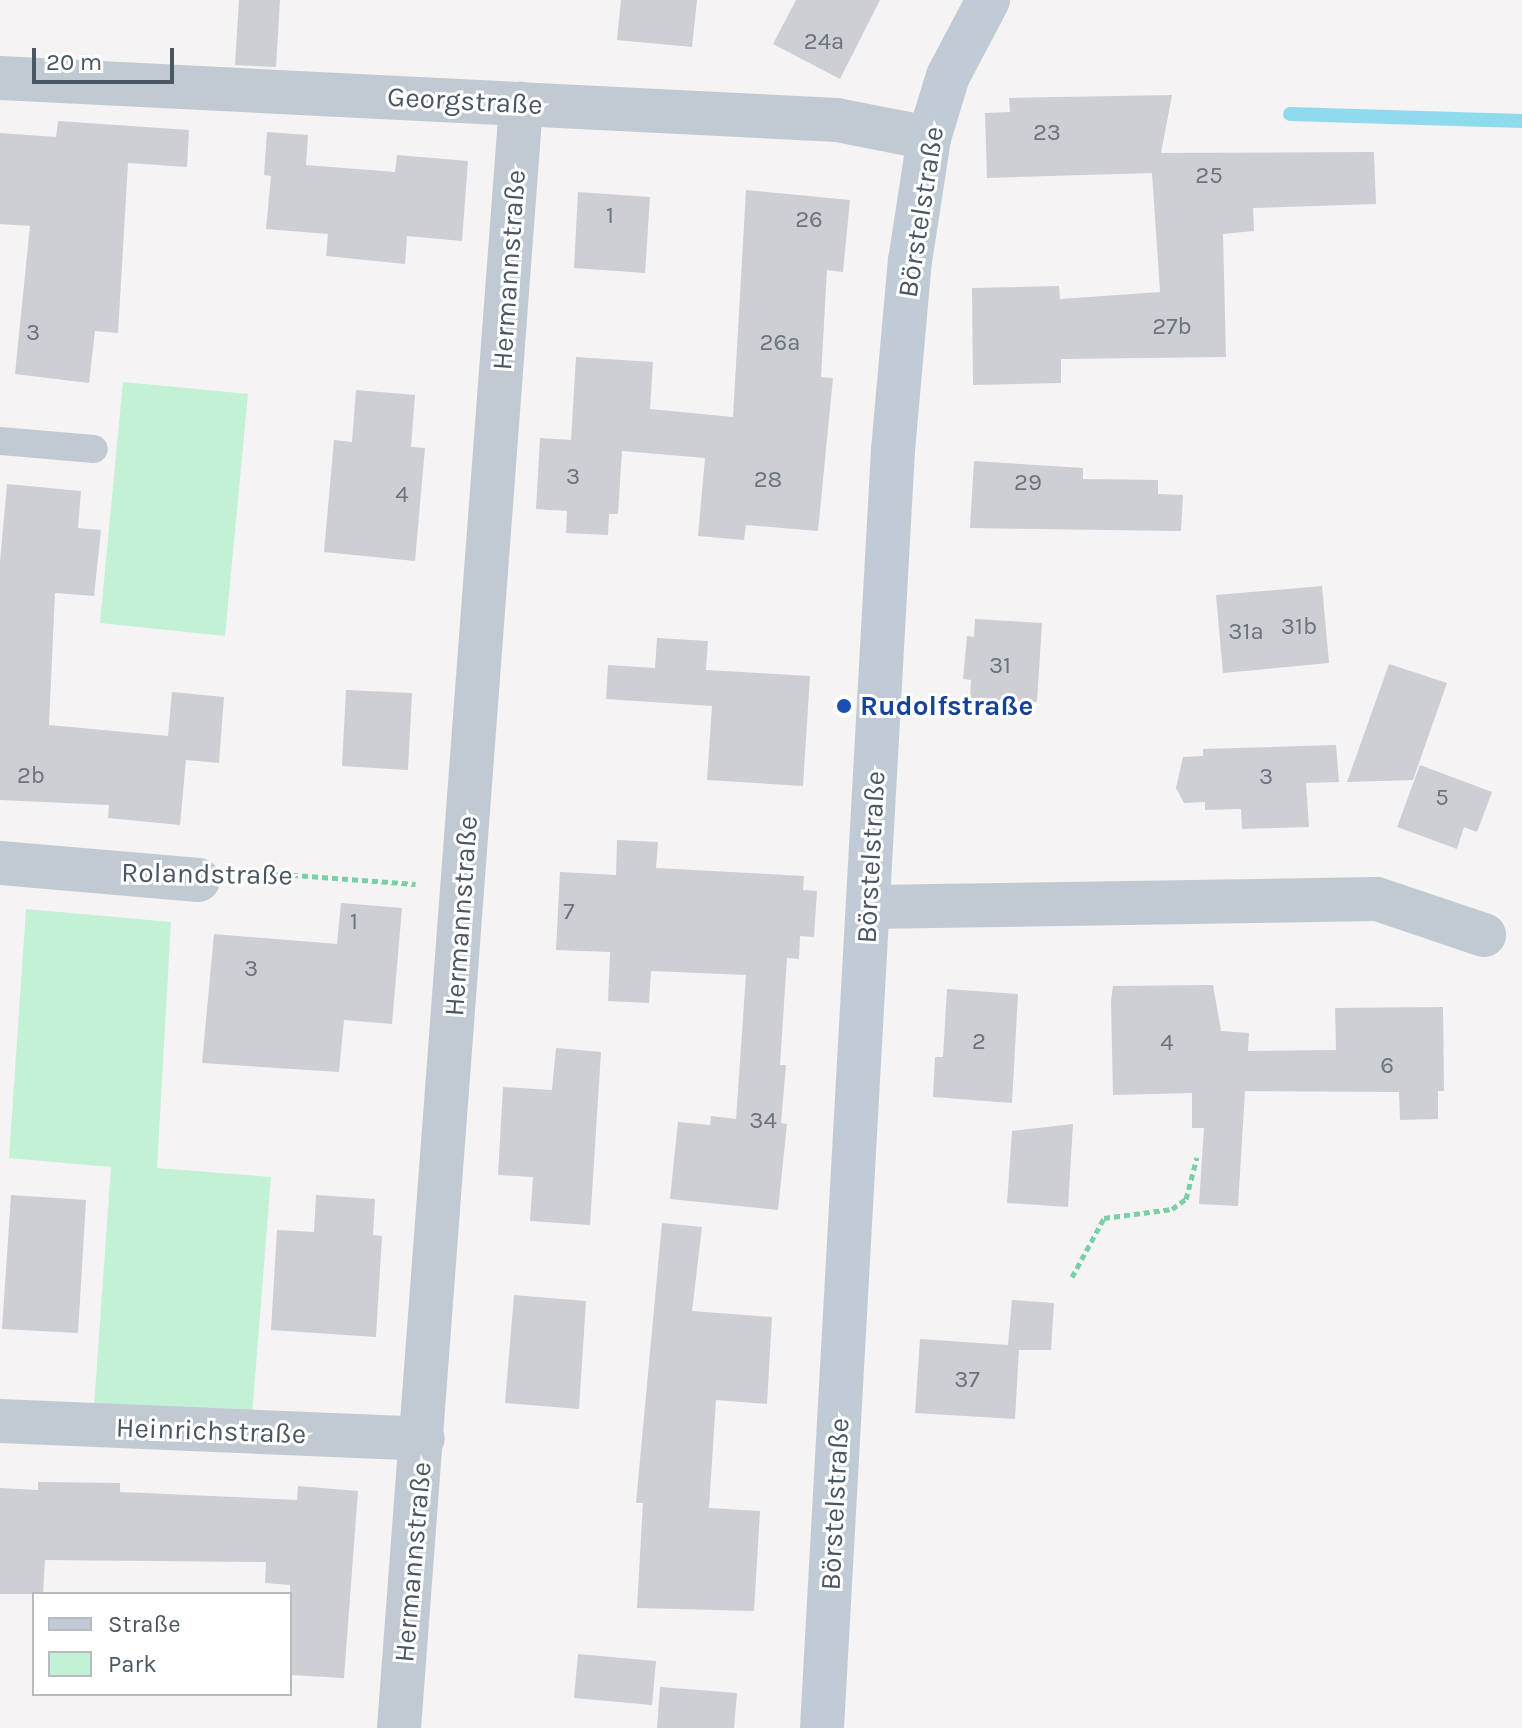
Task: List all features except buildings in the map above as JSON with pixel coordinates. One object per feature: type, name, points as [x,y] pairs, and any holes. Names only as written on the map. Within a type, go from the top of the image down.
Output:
[{"type":"street","name":"Börstelstraße","points":[[822,1728],[893,450],[910,261],[929,138],[948,76],[988,0]]},
{"type":"street","name":"Georgstraße","points":[[0,78],[837,120],[929,138]]},
{"type":"street","name":"Hermannstraße","points":[[399,1728],[521,104]]},
{"type":"street","name":"Rolandstraße","points":[[0,863],[198,880]]},
{"type":"street","points":[[868,907],[1377,899],[1484,935]]},
{"type":"street","name":"Heinrichstraße","points":[[0,1421],[423,1439]]},
{"type":"lane","points":[[0,441],[94,449]]},
{"type":"path","name":"Rolandstraße","points":[[198,880],[209,869],[463,889]]},
{"type":"path","points":[[1072,1277],[1104,1218],[1172,1209],[1186,1199],[1197,1157]]},
{"type":"green space","points":[[123,382],[248,394],[225,636],[100,623]]},
{"type":"green space","points":[[26,909],[171,922],[157,1168],[271,1177],[251,1428],[93,1420],[111,1167],[9,1158]]},
{"type":"waterway","points":[[1290,114],[1522,121]]},
{"type":"place","name":"Rudolfstraße","points":[[844,706]]}]
